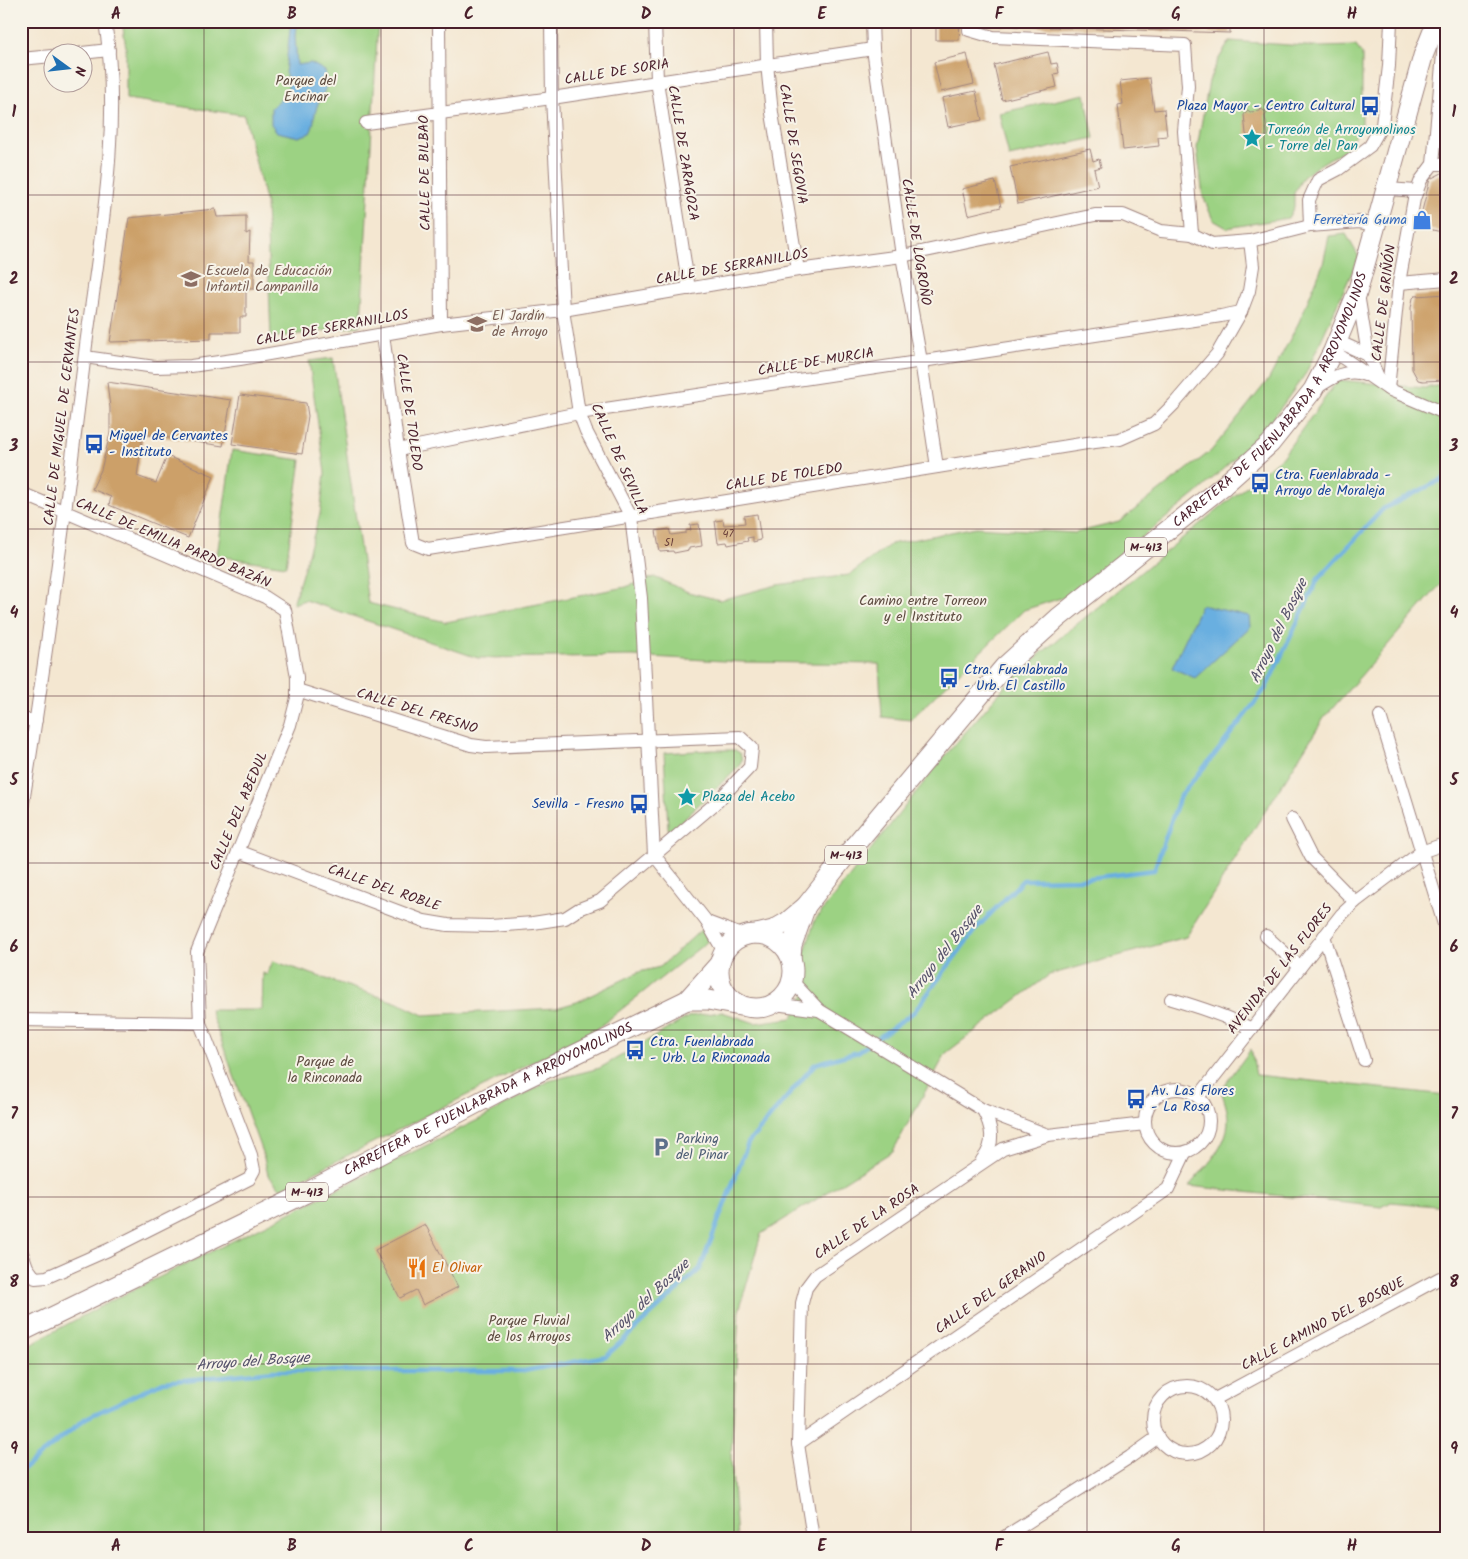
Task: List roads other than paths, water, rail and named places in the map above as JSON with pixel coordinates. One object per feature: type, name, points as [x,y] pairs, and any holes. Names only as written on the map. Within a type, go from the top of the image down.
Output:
[{"type":"main road","name":"CARRETERA DE FUENLABRADA A ARROYOMOLINOS","points":[[751,935],[773,930],[787,922],[806,906],[1004,666],[1058,618],[1231,479],[1270,444],[1313,390],[1358,293],[1422,56],[1437,21]]},
{"type":"main road","name":"CARRETERA DE FUENLABRADA A ARROYOMOLINOS","points":[[791,958],[792,945],[806,906]]},
{"type":"main road","points":[[751,935],[768,936],[778,941],[791,958]]},
{"type":"main road","name":"M-413","points":[[722,958],[736,940],[751,935]]},
{"type":"main road","name":"CARRETERA DE FUENLABRADA A ARROYOMOLINOS","points":[[21,1332],[304,1194],[504,1089],[687,1000],[722,958]]},
{"type":"main road","points":[[722,958],[719,976],[722,988],[738,1004],[749,1008]]},
{"type":"main road","name":"M-413","points":[[791,958],[793,965],[792,981]]},
{"type":"main road","points":[[775,1004],[788,990],[792,981]]},
{"type":"main road","name":"CARRETERA DE FUENLABRADA A ARROYOMOLINOS","points":[[687,1000],[708,1000],[749,1008]]},
{"type":"main road","name":"M-413","points":[[749,1008],[758,1009],[775,1004]]},
{"type":"street","name":"CALLE DE MIGUEL DE CERVANTES","points":[[21,815],[65,513],[110,153],[110,50],[105,21]]},
{"type":"street","name":"CALLE DE BILBAO","points":[[439,21],[441,324]]},
{"type":"street","name":"CALLE DE SEVILLA","points":[[551,21],[552,98],[563,310],[579,412],[586,431],[631,517],[641,598],[650,741],[654,855]]},
{"type":"street","name":"CALLE DE ZARAGOZA","points":[[655,21],[657,81],[690,289]]},
{"type":"street","name":"CALLE DE SEGOVIA","points":[[766,21],[767,64],[772,113],[798,270]]},
{"type":"street","name":"CALLE DE LOGROÑO","points":[[872,21],[873,49],[902,256],[921,361],[937,467]]},
{"type":"street","points":[[969,21],[969,30],[993,37],[1185,45],[1188,86],[1184,131],[1192,234]]},
{"type":"street","points":[[1310,226],[1309,200],[1318,180],[1339,169],[1370,146],[1382,125],[1389,66],[1391,21]]},
{"type":"street","name":"CALLE DE GRIÑÓN","points":[[1384,386],[1399,283],[1417,191],[1421,180],[1433,164],[1446,21]]},
{"type":"street","name":"CALLE DE SORIA","points":[[366,123],[552,98],[873,49]]},
{"type":"street","points":[[92,52],[110,50]]},
{"type":"street","points":[[21,59],[42,57]]},
{"type":"street","points":[[1433,164],[1447,164]]},
{"type":"street","points":[[1387,189],[1417,191]]},
{"type":"street","name":"CALLE DE SERRANILLOS","points":[[85,357],[155,368],[191,366],[441,324],[563,310],[798,270],[902,256],[1094,215],[1122,215],[1162,231],[1192,234],[1212,244],[1250,241],[1310,226],[1359,222],[1377,225]]},
{"type":"street","name":"CALLE DE TOLEDO","points":[[383,334],[398,450],[414,544],[428,549],[1120,439],[1154,424],[1217,354],[1241,312],[1249,291],[1253,266],[1250,241]]},
{"type":"street","points":[[1399,283],[1447,279]]},
{"type":"street","points":[[1358,293],[1360,315],[1368,355],[1384,386]]},
{"type":"street","name":"CALLE DE MURCIA","points":[[398,450],[579,412],[1241,312]]},
{"type":"street","points":[[1335,346],[1368,355]]},
{"type":"street","points":[[1335,346],[1384,386]]},
{"type":"street","points":[[1313,390],[1329,379],[1344,373],[1357,371],[1384,386],[1444,413]]},
{"type":"street","name":"CALLE DE EMILIA PARDO BAZÁN","points":[[21,493],[265,596],[285,610]]},
{"type":"street","name":"CALLE DEL ABEDUL","points":[[200,1022],[197,952],[290,725],[297,698],[297,677],[285,610]]},
{"type":"street","name":"CALLE DEL FRESNO","points":[[297,690],[471,745],[486,747],[650,741]]},
{"type":"street","points":[[1380,716],[1447,934]]},
{"type":"street","points":[[21,720],[36,720]]},
{"type":"street","points":[[650,741],[740,737],[752,748],[750,767],[717,802],[654,855],[707,922],[722,958]]},
{"type":"street","points":[[1292,819],[1311,857],[1355,902]]},
{"type":"street","name":"AVENIDA DE LAS FLORES","points":[[1199,1096],[1341,915],[1355,902],[1421,852],[1447,843]]},
{"type":"street","name":"CALLE DEL ROBLE","points":[[238,851],[420,920],[448,925],[490,926],[565,918],[579,909],[600,901],[654,855]]},
{"type":"street","points":[[707,922],[751,935]]},
{"type":"street","points":[[1266,936],[1300,967]]},
{"type":"street","points":[[1324,936],[1364,1060]]},
{"type":"street","points":[[792,981],[818,1010],[983,1110],[1048,1135]]},
{"type":"street","points":[[1170,999],[1201,1008],[1252,1029]]},
{"type":"street","points":[[775,1004],[818,1010]]},
{"type":"street","points":[[21,1020],[200,1022],[251,1155],[254,1170],[248,1179],[108,1250],[47,1278],[35,1278],[27,1267],[21,1250]]},
{"type":"street","points":[[1170,1089],[1184,1089],[1199,1096],[1209,1110],[1210,1123],[1205,1139],[1196,1148],[1185,1153],[1173,1154],[1162,1150],[1153,1143],[1147,1133],[1145,1124],[1146,1111],[1151,1102],[1161,1093],[1170,1089]]},
{"type":"street","name":"CALLE DE LA ROSA","points":[[978,1165],[989,1152],[992,1142],[990,1124],[983,1110]]},
{"type":"street","name":"CALLE DE LA ROSA","points":[[798,1444],[802,1303],[806,1288],[815,1276],[1003,1149],[1048,1135],[1145,1124]]},
{"type":"street","name":"CALLE DEL GERANIO","points":[[798,1444],[1168,1189],[1185,1153]]},
{"type":"street","name":"CALLE CAMINO DEL BOSQUE","points":[[1214,1399],[1440,1278],[1447,1278]]},
{"type":"street","points":[[1183,1386],[1195,1386],[1206,1391],[1214,1399],[1221,1417],[1220,1427],[1213,1441],[1204,1449],[1193,1453],[1172,1450],[1158,1436],[1154,1428],[1154,1411],[1159,1400],[1168,1392],[1183,1386]]},
{"type":"street","points":[[1003,1538],[1130,1457],[1158,1436]]},
{"type":"street","points":[[798,1444],[813,1538]]},
{"type":"water","points":[[291,21],[299,21],[295,35],[297,65],[311,63],[325,71],[326,78],[325,88],[315,113],[312,130],[310,133],[299,137],[277,132],[271,124],[271,108],[287,93],[289,81],[285,73]]},
{"type":"water","points":[[1201,605],[1249,616],[1250,627],[1195,678],[1172,668]]},
{"type":"waterway","name":"Arroyo del Bosque","points":[[21,1471],[86,1418],[163,1382],[274,1371],[524,1371],[606,1356],[700,1269],[748,1143],[815,1064],[858,1052],[914,1012],[975,930],[1023,880],[1082,879],[1154,870],[1180,796],[1266,688],[1318,579],[1383,509],[1447,477]]},
{"type":"place","name":"Plaza Mayor - Centro Cultural","points":[[1370,106]]},
{"type":"place","name":"Torreón de Arroyomolinos - Torre del Pan","points":[[1252,138]]},
{"type":"place","name":"Ferretería Guma","points":[[1422,220]]},
{"type":"place","name":"Escuela de Educación Infantil Campanilla","points":[[191,279]]},
{"type":"place","name":"El Jardín de Arroyo","points":[[477,324]]},
{"type":"place","name":"Miguel de Cervantes - Instituto","points":[[94,444]]},
{"type":"place","name":"Ctra. Fuenlabrada - Arroyo de Moraleja","points":[[1260,483]]},
{"type":"place","name":"Ctra. Fuenlabrada - Urb. El Castillo","points":[[949,678]]},
{"type":"place","name":"Plaza del Acebo","points":[[687,797]]},
{"type":"place","name":"Sevilla - Fresno","points":[[639,804]]},
{"type":"place","name":"Ctra. Fuenlabrada - Urb. La Rinconada","points":[[635,1050]]},
{"type":"place","name":"Av. Las Flores - La Rosa","points":[[1136,1099]]},
{"type":"place","name":"Parking del Pinar","points":[[661,1147]]},
{"type":"place","name":"El Olivar","points":[[417,1268]]},
{"type":"park label","name":"Parque del Encinar","points":[[306,89]]},
{"type":"park label","name":"Camino entre Torreon y el Instituto","points":[[923,610]]},
{"type":"park label","name":"Parque de la Rinconada","points":[[325,1070]]},
{"type":"park label","name":"Parque Fluvial de los Arroyos","points":[[529,1329]]}]
